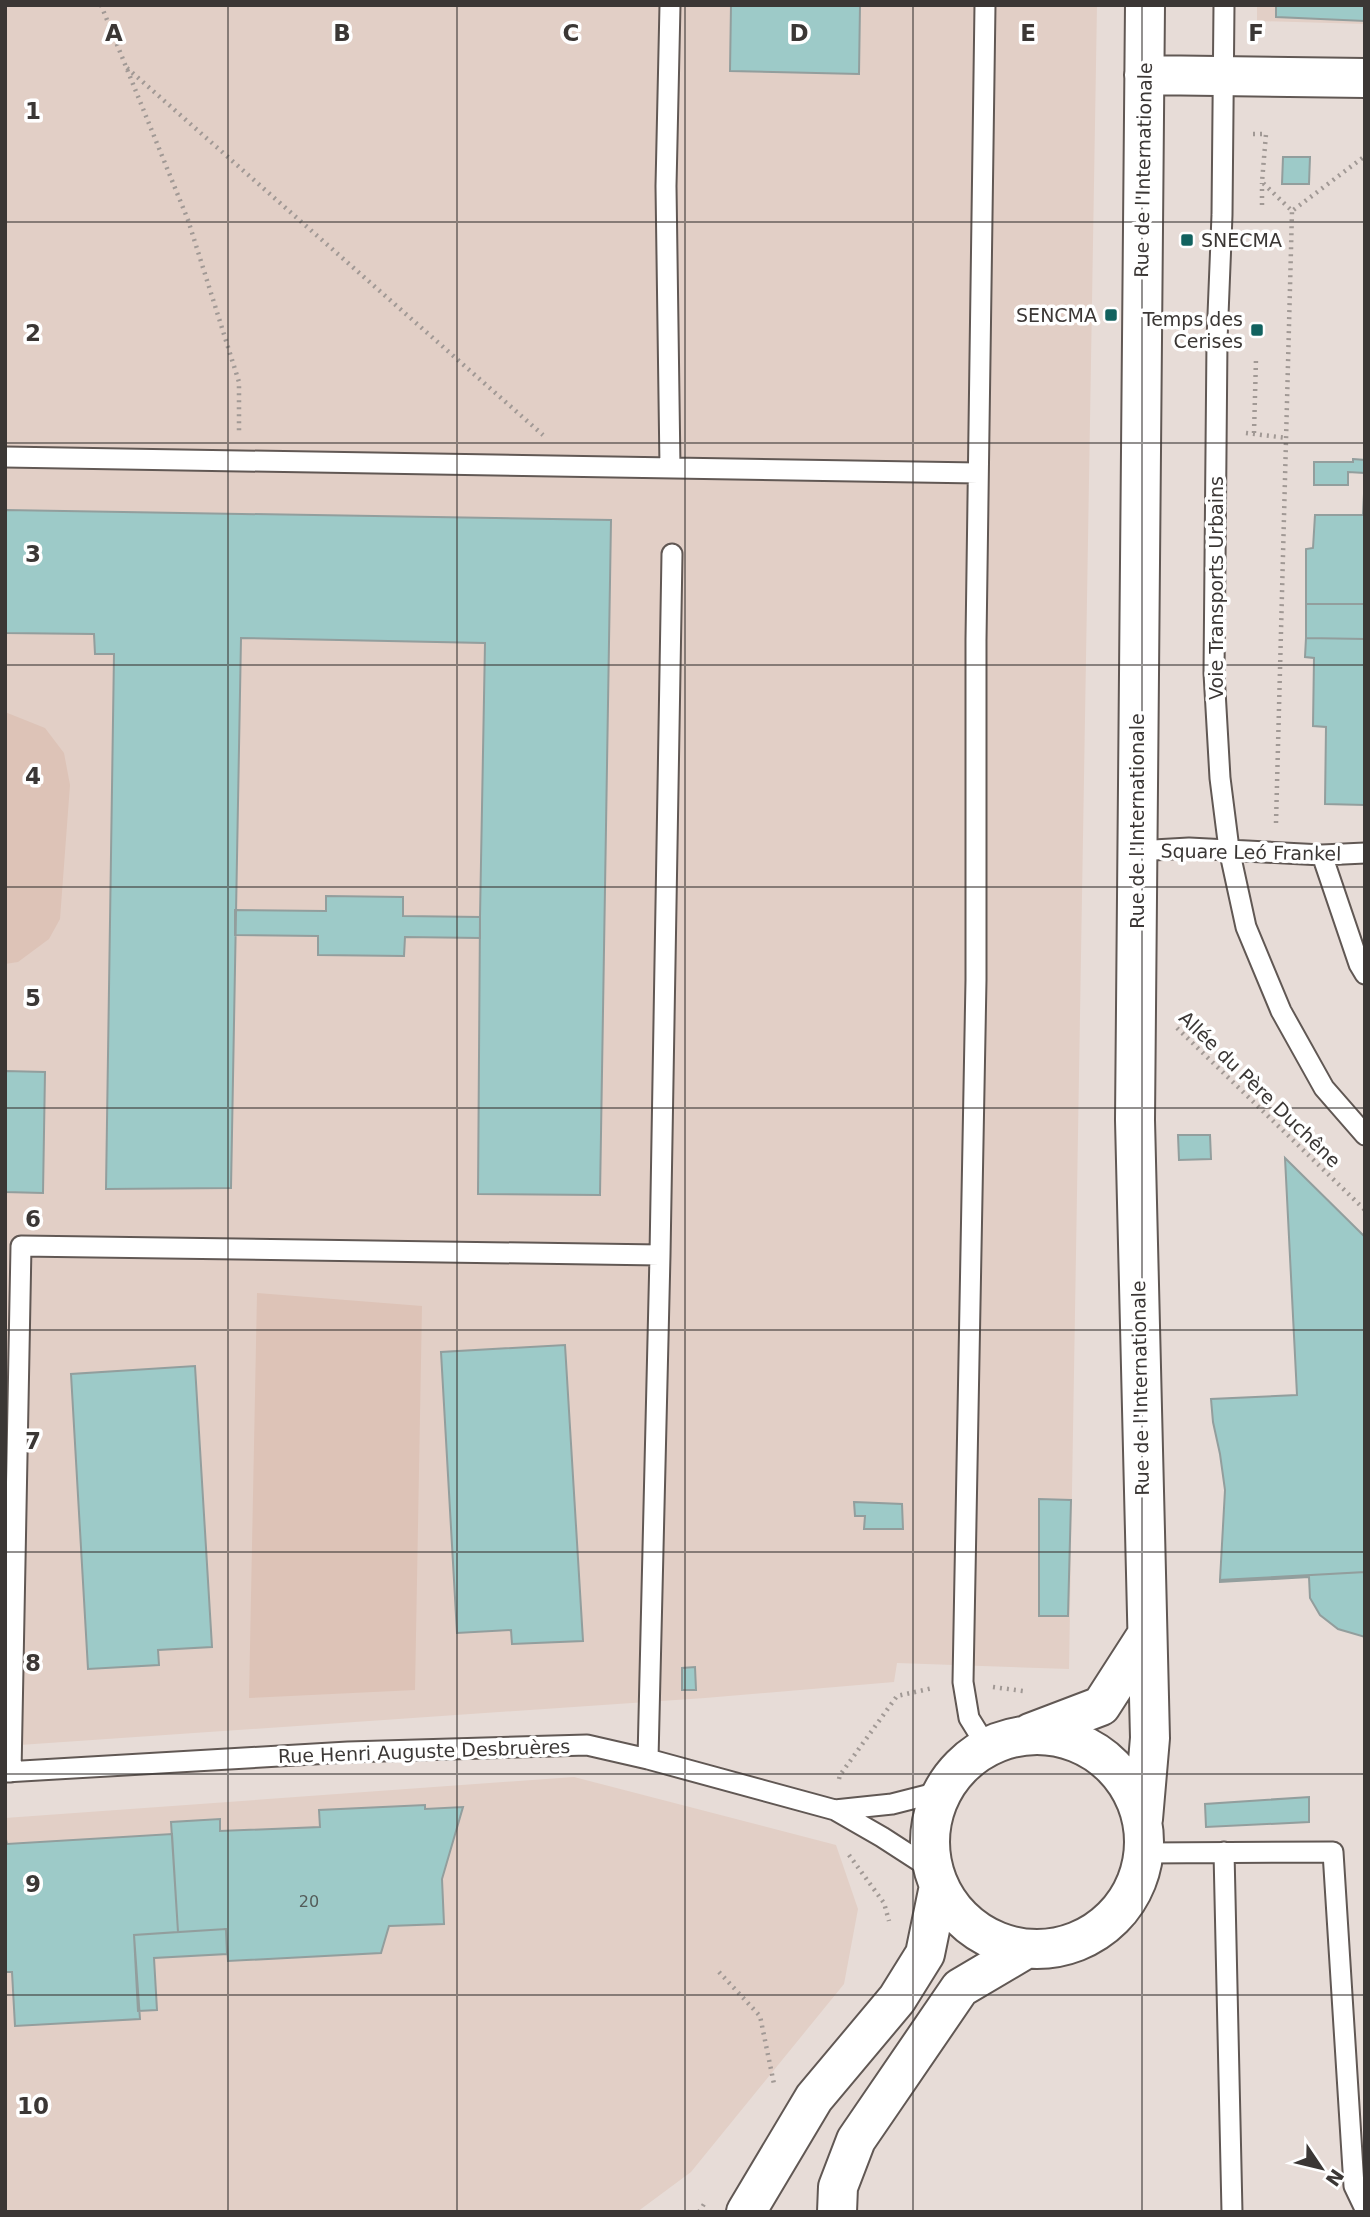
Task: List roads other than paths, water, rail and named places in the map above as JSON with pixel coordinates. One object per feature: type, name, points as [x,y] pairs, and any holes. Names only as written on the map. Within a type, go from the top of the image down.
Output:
[{"type":"street","name":"Rue de l'Internationale","points":[[1143,1836],[1150,1738],[1135,1120],[1145,5]]},
{"type":"street","points":[[1144,75],[1365,78]]},
{"type":"street","points":[[1025,1735],[1101,1706],[1146,1636]]},
{"type":"street","points":[[1025,1735],[1052,1735],[1077,1741],[1100,1754],[1119,1772],[1133,1794],[1143,1836],[1137,1881],[1124,1905],[1104,1925],[1081,1940],[1054,1948],[1026,1949],[1004,1944],[965,1922],[950,1906],[936,1878],[930,1850],[935,1809],[955,1772],[972,1756],[987,1747],[1008,1738],[1025,1735]]},
{"type":"street","points":[[746,2212],[814,2098],[897,1999],[925,1954],[936,1878]]},
{"type":"street","points":[[837,2212],[838,2187],[856,2140],[960,1988],[1026,1949]]},
{"type":"lane","points":[[670,5],[666,186],[670,467]]},
{"type":"lane","points":[[985,5],[978,472],[976,980],[963,1682],[969,1718],[987,1747]]},
{"type":"lane","name":"Voie Transports Urbains","points":[[1224,5],[1214,673],[1220,778],[1229,849],[1246,927],[1281,1011],[1324,1088],[1365,1135]]},
{"type":"lane","points":[[5,457],[978,472]]},
{"type":"lane","points":[[648,1759],[672,554]]},
{"type":"lane","name":"Square Leó Frankel","points":[[1136,851],[1229,849],[1322,855],[1365,853]]},
{"type":"lane","points":[[1322,855],[1359,964],[1365,974]]},
{"type":"lane","points":[[8,1772],[13,1246],[660,1255]]},
{"type":"lane","name":"Rue Henri Auguste Desbruères","points":[[8,1772],[348,1752],[587,1745],[835,1810],[882,1837],[936,1878]]},
{"type":"lane","name":"Rue Henri Auguste Desbruères","points":[[835,1810],[892,1804],[943,1791]]},
{"type":"lane","points":[[1143,1836],[1224,1852],[1333,1852],[1354,2186],[1365,2209]]},
{"type":"lane","points":[[1224,1852],[1232,2212]]},
{"type":"place","name":"SNECMA","points":[[1187,240]]},
{"type":"place","name":"SENCMA","points":[[1111,315]]},
{"type":"place","name":"Temps des Cerises","points":[[1257,330]]}]
